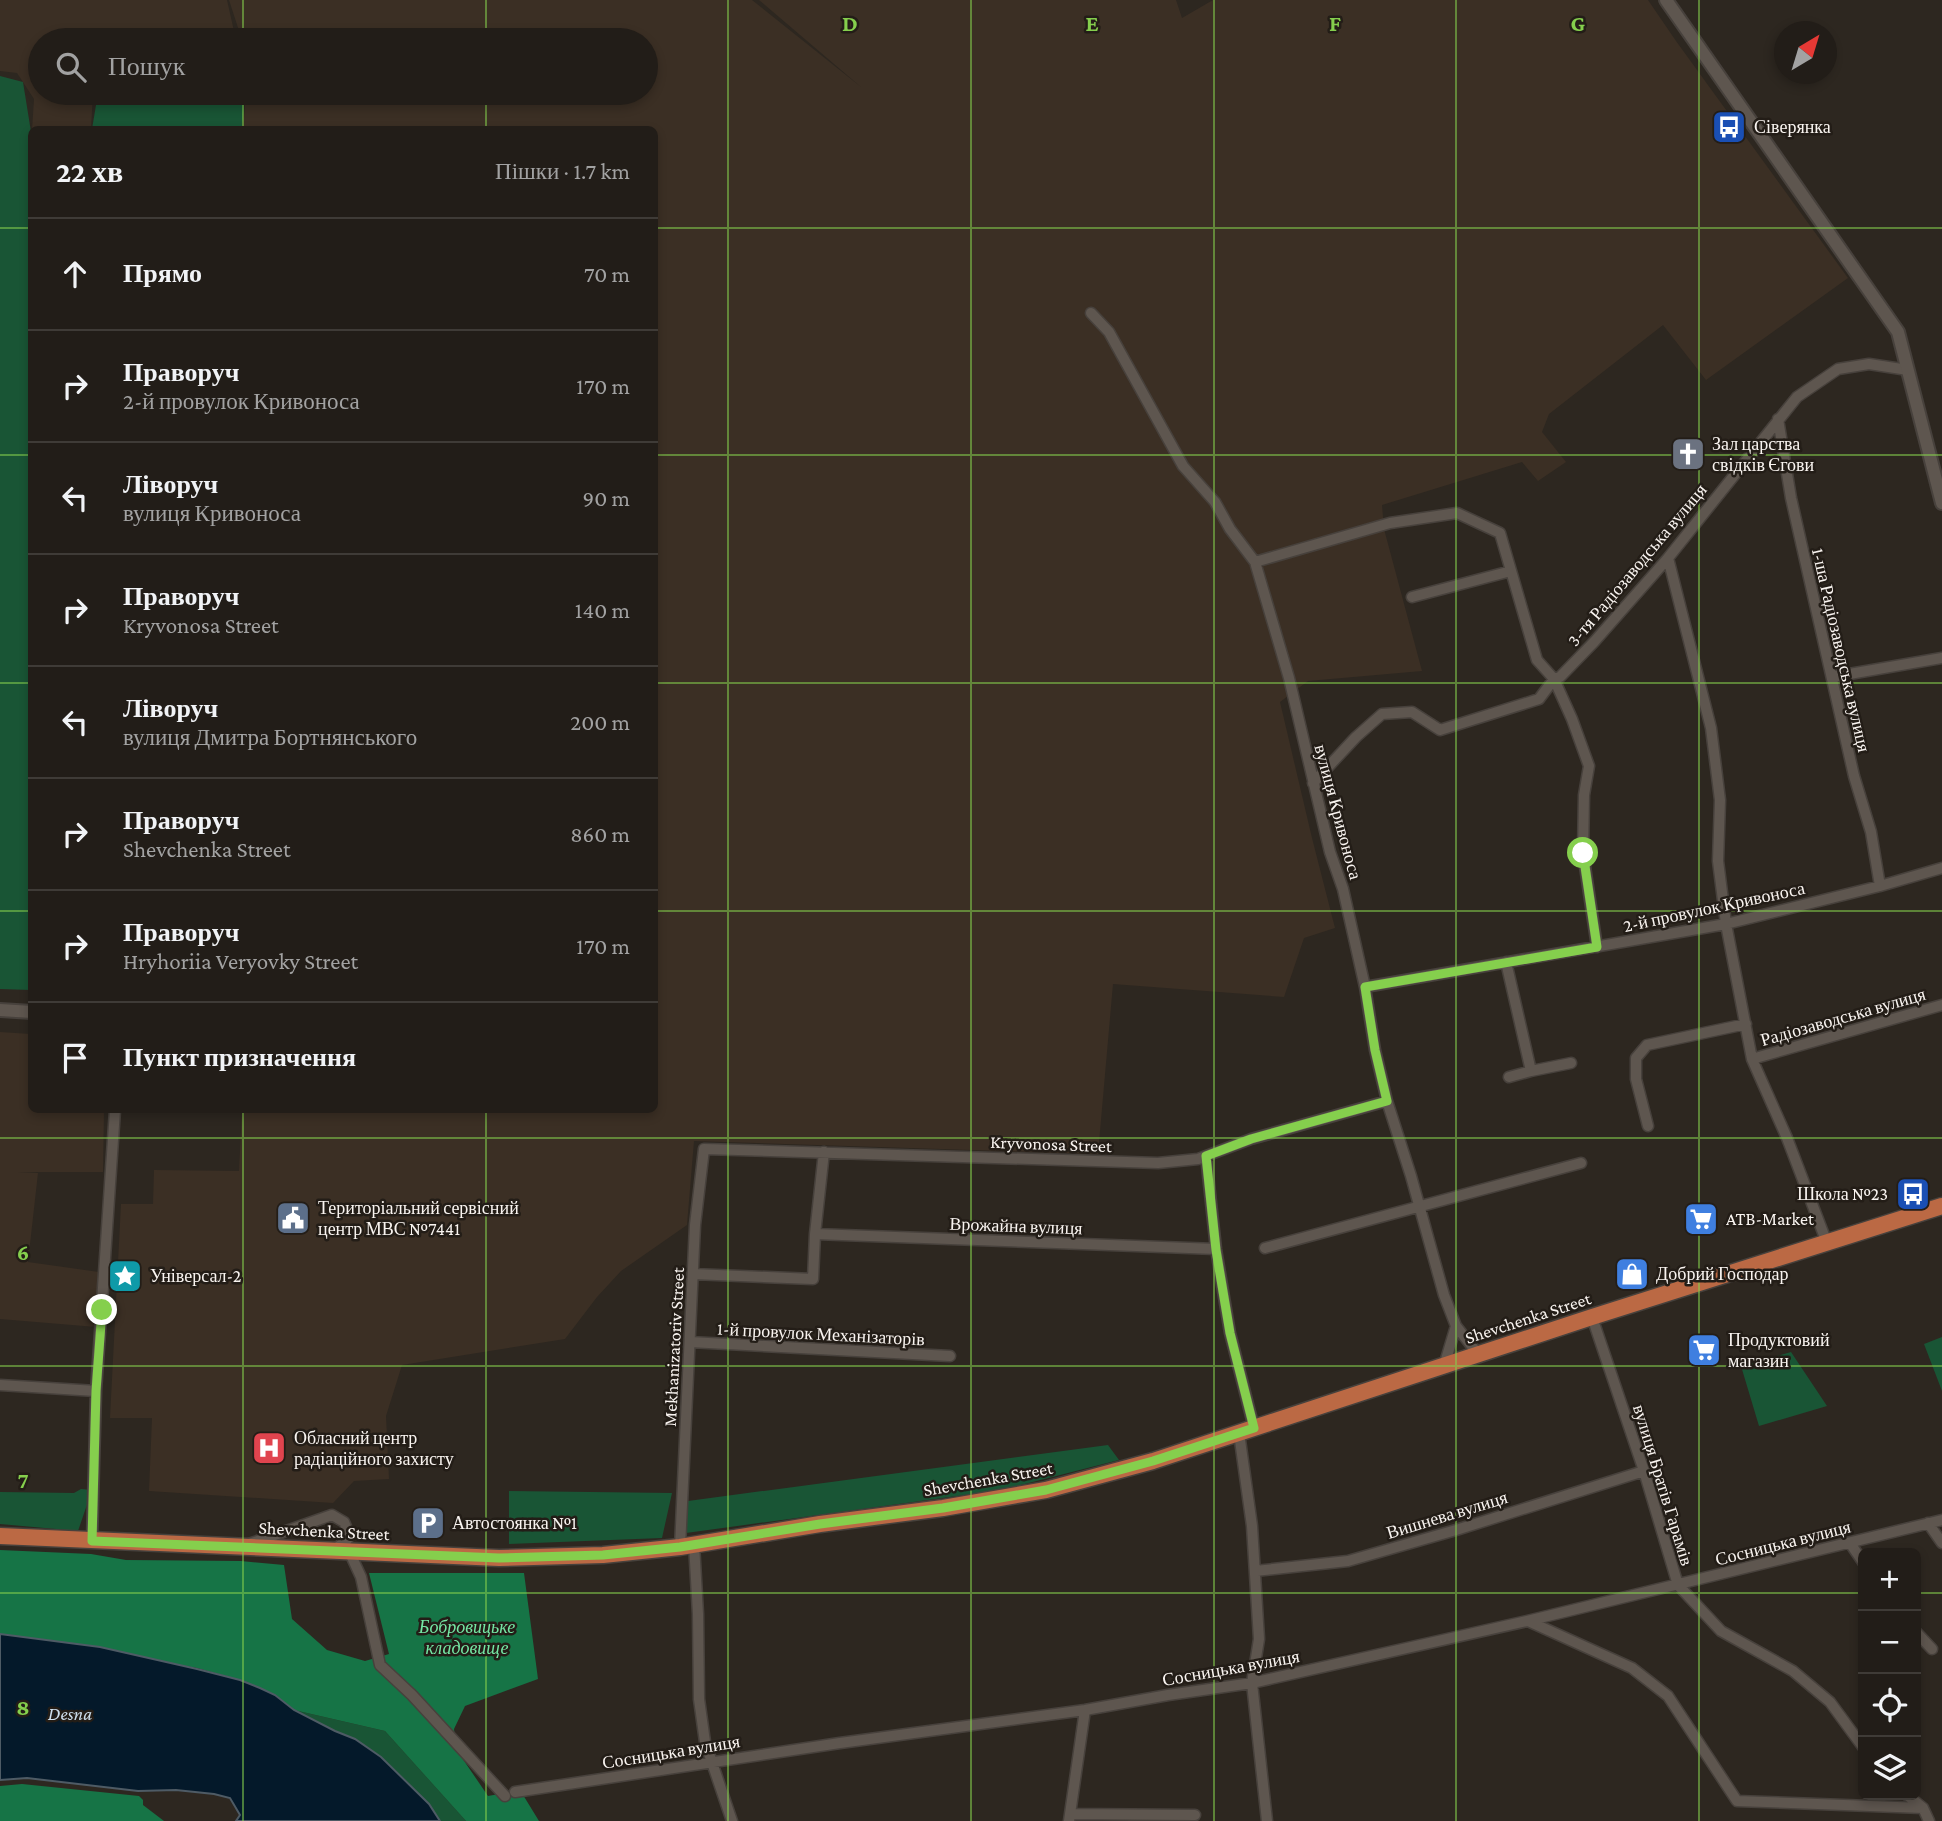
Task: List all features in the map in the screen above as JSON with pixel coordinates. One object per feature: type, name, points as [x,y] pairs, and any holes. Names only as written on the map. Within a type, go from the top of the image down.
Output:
[{"type":"main road","name":"Shevchenka Street","points":[[0,1536],[499,1558],[603,1555],[943,1508],[1046,1490],[1153,1461],[1942,1206]]},
{"type":"street","points":[[1666,0],[1898,332],[1942,503]]},
{"type":"street","name":"вулиця Кривоноса","points":[[1091,313],[1110,332],[1183,466],[1215,502],[1230,529],[1255,562],[1289,678],[1330,852],[1343,889],[1387,1101],[1444,1295],[1456,1326],[1478,1354]]},
{"type":"street","name":"3-тя Радіозаводська вулиця","points":[[1313,783],[1356,737],[1382,714],[1412,712],[1440,730],[1539,699],[1554,679],[1560,677],[1594,642],[1668,558],[1797,397],[1839,369],[1870,364],[1908,370]]},
{"type":"street","name":"1-ша Радіозаводська вулиця","points":[[1778,419],[1791,498],[1854,776],[1871,832],[1880,886]]},
{"type":"street","points":[[1255,562],[1390,523],[1457,513],[1500,533],[1537,660],[1554,679],[1589,766],[1584,794],[1583,853],[1597,947]]},
{"type":"street","points":[[1668,558],[1712,728],[1720,800],[1718,861],[1726,925],[1752,1059],[1787,1138],[1827,1243]]},
{"type":"street","points":[[1412,597],[1511,571]]},
{"type":"street","points":[[1832,677],[1942,658]]},
{"type":"street","name":"2-й провулок Кривоноса","points":[[1365,987],[1726,925],[1942,868]]},
{"type":"street","points":[[1506,962],[1531,1071]]},
{"type":"street","name":"Радіозаводська вулиця","points":[[1752,1059],[1942,1005]]},
{"type":"street","points":[[0,1010],[28,1012]]},
{"type":"street","points":[[1648,1126],[1636,1079],[1636,1058],[1647,1045],[1746,1024]]},
{"type":"street","points":[[1509,1077],[1572,1063]]},
{"type":"street","name":"Kryvonosa Street","points":[[704,1149],[1158,1163],[1198,1159],[1251,1139],[1387,1101]]},
{"type":"street","points":[[92,1541],[96,1391],[115,1113]]},
{"type":"street","name":"Mekhanizatoriv Street","points":[[704,1149],[696,1214],[690,1342],[687,1545],[698,1614],[699,1699],[705,1742],[732,1821]]},
{"type":"street","points":[[693,1274],[813,1279],[824,1152]]},
{"type":"street","points":[[1206,1156],[1216,1250],[1247,1430],[1259,1639],[1252,1683],[1267,1821]]},
{"type":"street","points":[[1265,1248],[1581,1163]]},
{"type":"street","name":"Врожайна вулиця","points":[[815,1234],[1216,1250]]},
{"type":"street","name":"вулиця Братів Гарамів","points":[[1592,1317],[1644,1471],[1678,1585],[1721,1631],[1793,1671],[1830,1702],[1858,1740]]},
{"type":"street","points":[[1444,1366],[1456,1326]]},
{"type":"street","name":"1-й провулок Механізаторів","points":[[690,1342],[950,1356]]},
{"type":"street","points":[[0,1385],[96,1391]]},
{"type":"street","name":"Вишнева вулиця","points":[[1255,1571],[1348,1561],[1644,1471]]},
{"type":"street","points":[[243,1546],[332,1515],[344,1522],[349,1534],[341,1551]]},
{"type":"street","name":"Сосницька вулиця","points":[[341,1551],[361,1577],[380,1665],[510,1794],[1252,1683],[1527,1621],[1942,1520]]},
{"type":"street","points":[[1928,1523],[1942,1543]]},
{"type":"street","points":[[1850,1543],[1858,1555]]},
{"type":"street","points":[[1527,1621],[1632,1668],[1668,1696],[1737,1801],[1923,1808]]},
{"type":"street","points":[[1921,1637],[1932,1649]]},
{"type":"street","points":[[1085,1710],[1069,1818],[1195,1815]]},
{"type":"street","points":[[1913,1800],[1923,1808],[1929,1821]]},
{"type":"shaded area","points":[[0,0],[227,0],[233,28],[28,28],[28,90],[17,73],[0,71]]},
{"type":"shaded area","points":[[229,0],[752,0],[861,87],[759,0],[1176,0],[1182,18],[1213,0],[1648,0],[1848,278],[1706,380],[1663,325],[1549,414],[1542,432],[1566,462],[1538,481],[1522,462],[1382,505],[1384,529],[1422,671],[1308,681],[1280,702],[1335,928],[1304,938],[1284,997],[1113,984],[1098,1154],[694,1141],[687,1225],[621,1271],[565,1339],[402,1365],[386,1416],[389,1479],[354,1481],[333,1503],[149,1491],[152,1418],[110,1418],[121,1204],[153,1204],[154,1170],[239,1171],[242,1113],[658,1113],[658,126],[243,126],[245,105],[658,105],[658,28],[238,28]]},
{"type":"shaded area","points":[[34,105],[92,105],[91,126],[32,126]]},
{"type":"shaded area","points":[[0,1032],[28,1034],[28,1113],[104,1113],[103,1172],[18,1172],[38,1173],[28,1262],[99,1272],[96,1327],[0,1319]]},
{"type":"green space","points":[[0,76],[23,82],[30,126],[28,990],[0,989]]},
{"type":"green space","points":[[96,105],[244,105],[242,126],[92,126]]},
{"type":"green space","points":[[1942,1337],[1942,1391],[1924,1344]]},
{"type":"green space","points":[[1791,1352],[1827,1406],[1759,1426],[1741,1366]]},
{"type":"green space","points":[[1108,1445],[1119,1460],[1001,1490],[686,1533],[688,1501]]},
{"type":"green space","points":[[81,1489],[92,1490],[78,1531],[0,1524],[0,1492],[74,1493]]},
{"type":"green space","points":[[509,1491],[672,1493],[662,1538],[509,1544]]},
{"type":"green space","name":"Бобровицьке кладовище","points":[[0,1550],[91,1554],[126,1560],[241,1561],[284,1565],[292,1619],[327,1650],[365,1661],[389,1654],[369,1573],[524,1573],[538,1679],[465,1706],[454,1729],[456,1749],[488,1796],[520,1790],[539,1821],[466,1821],[385,1731],[294,1710],[275,1695],[240,1680],[197,1668],[0,1634]]},
{"type":"green space","points":[[294,1710],[385,1731],[466,1821],[440,1821],[429,1804],[381,1757],[355,1739]]},
{"type":"green space","points":[[22,1784],[139,1796],[143,1805],[164,1821],[0,1821],[0,1786]]},
{"type":"water","name":"Desna","points":[[0,1634],[100,1647],[240,1680],[260,1688],[275,1695],[294,1710],[355,1739],[381,1757],[429,1804],[440,1821],[236,1821],[240,1815],[230,1798],[214,1794],[176,1790],[138,1791],[27,1778],[0,1780]]},
{"type":"place","name":"Сіверянка","points":[[1729,127]]},
{"type":"place","name":"Зал царства свідків Єгови","points":[[1688,454]]},
{"type":"place","name":"Школа №23","points":[[1913,1194]]},
{"type":"place","name":"Територіальний сервісний центр МВС №7441","points":[[293,1218]]},
{"type":"place","name":"ATB-Market","points":[[1701,1219]]},
{"type":"place","name":"Добрий Господар","points":[[1632,1274]]},
{"type":"place","name":"Універсал-2","points":[[125,1276]]},
{"type":"place","name":"Продуктовий магазин","points":[[1704,1350]]},
{"type":"place","name":"Обласний центр радіаційного захисту","points":[[269,1448]]},
{"type":"place","name":"Автостоянка №1","points":[[428,1523]]},
{"type":"route","points":[[102,1310],[96,1391],[92,1541],[499,1558],[603,1555],[680,1547],[820,1524],[943,1508],[1046,1490],[1153,1461],[1254,1428],[1230,1333],[1216,1250],[1206,1156],[1251,1139],[1387,1101],[1375,1050],[1365,987],[1597,947],[1583,853]]}]
